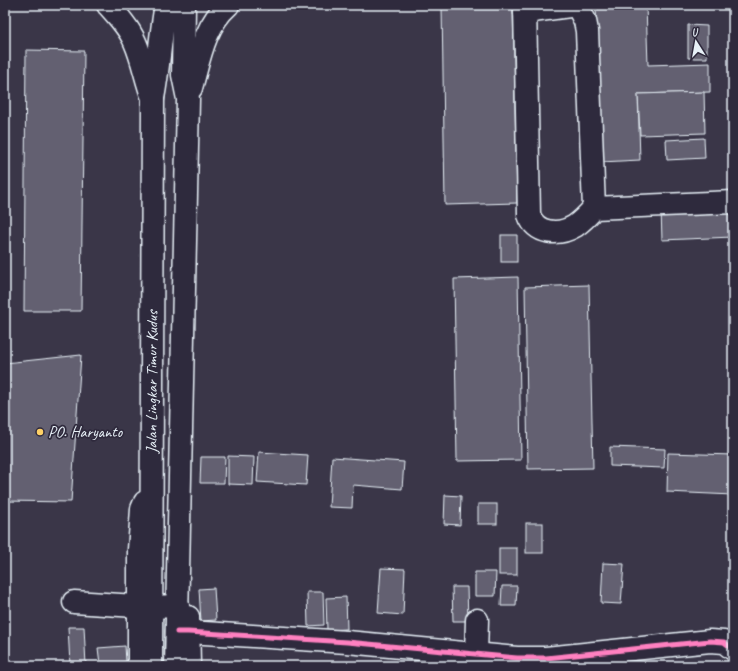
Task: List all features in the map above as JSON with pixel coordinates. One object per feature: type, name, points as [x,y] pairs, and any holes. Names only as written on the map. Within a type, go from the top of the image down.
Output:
[{"type":"main road","points":[[108,5],[122,20],[136,43],[153,98]]},
{"type":"main road","points":[[153,98],[166,5]]},
{"type":"main road","points":[[184,5],[183,75],[188,99]]},
{"type":"main road","points":[[188,99],[202,47],[212,25],[223,9],[228,5]]},
{"type":"main road","points":[[577,5],[585,21],[587,31],[594,208],[574,227],[556,232],[540,230],[529,215],[525,8],[577,5]]},
{"type":"main road","name":"Jalan Lingkar Timur Kudus","points":[[151,666],[145,607],[152,478],[153,98]]},
{"type":"main road","name":"Jalan Lingkar Timur Kudus","points":[[176,666],[183,632],[178,606],[188,99]]},
{"type":"main road","points":[[594,208],[733,202]]},
{"type":"main road","points":[[180,494],[185,536],[183,632],[189,666]]},
{"type":"main road","points":[[74,602],[145,607],[178,606]]},
{"type":"main road","points":[[139,666],[145,607]]},
{"type":"main road","points":[[476,654],[477,620]]},
{"type":"main road","points":[[183,632],[347,642],[552,662],[710,641],[724,642],[733,649]]},
{"type":"building","points":[[513,5],[517,203],[445,205],[442,7]]},
{"type":"building","points":[[596,5],[646,5],[648,65],[710,63],[710,92],[638,94],[640,160],[601,162]]},
{"type":"building","points":[[688,25],[707,26],[707,58],[688,58]]},
{"type":"building","points":[[26,50],[84,51],[81,311],[24,311]]},
{"type":"building","points":[[731,50],[733,50],[733,70]]},
{"type":"building","points":[[704,92],[705,133],[640,135],[638,94]]},
{"type":"building","points":[[704,138],[705,158],[667,160],[666,140]]},
{"type":"building","points":[[733,206],[733,237],[662,240],[661,209]]},
{"type":"building","points":[[501,235],[517,235],[517,262],[501,262]]},
{"type":"building","points":[[518,277],[521,460],[457,461],[454,279]]},
{"type":"building","points":[[589,285],[593,468],[528,469],[525,287]]},
{"type":"building","name":"PO. Haryanto","points":[[81,355],[71,502],[5,501],[5,363]]},
{"type":"building","points":[[610,447],[665,449],[664,468],[610,466]]},
{"type":"building","points":[[259,452],[308,455],[306,485],[257,482]]},
{"type":"building","points":[[668,453],[733,455],[733,495],[667,492]]},
{"type":"building","points":[[228,456],[254,457],[253,485],[228,484]]},
{"type":"building","points":[[201,457],[225,457],[224,483],[200,483]]},
{"type":"building","points":[[332,457],[404,462],[402,489],[353,485],[352,508],[329,507]]},
{"type":"building","points":[[445,495],[461,496],[460,525],[444,524]]},
{"type":"building","points":[[478,504],[497,504],[497,524],[478,524]]},
{"type":"building","points":[[526,523],[543,523],[543,553],[526,553]]},
{"type":"building","points":[[499,548],[517,548],[517,575],[499,575]]},
{"type":"building","points":[[603,563],[624,564],[621,604],[601,603]]},
{"type":"building","points":[[381,568],[405,569],[403,615],[378,613]]},
{"type":"building","points":[[475,572],[496,572],[495,596],[475,596]]},
{"type":"building","points":[[502,586],[517,586],[516,606],[501,606]]},
{"type":"building","points":[[452,587],[467,587],[468,621],[453,621]]},
{"type":"building","points":[[214,588],[216,620],[201,621],[199,589]]},
{"type":"building","points":[[307,592],[323,592],[324,625],[308,626]]},
{"type":"building","points":[[346,597],[347,629],[327,630],[326,598]]},
{"type":"building","points":[[68,627],[84,627],[86,665],[70,665]]},
{"type":"building","points":[[125,646],[126,662],[100,664],[98,648]]},
{"type":"cycle path","points":[[177,632],[347,642],[517,658],[546,658],[710,641],[724,642],[733,649]]},
{"type":"place","name":"PO. Haryanto","points":[[40,432]]}]
